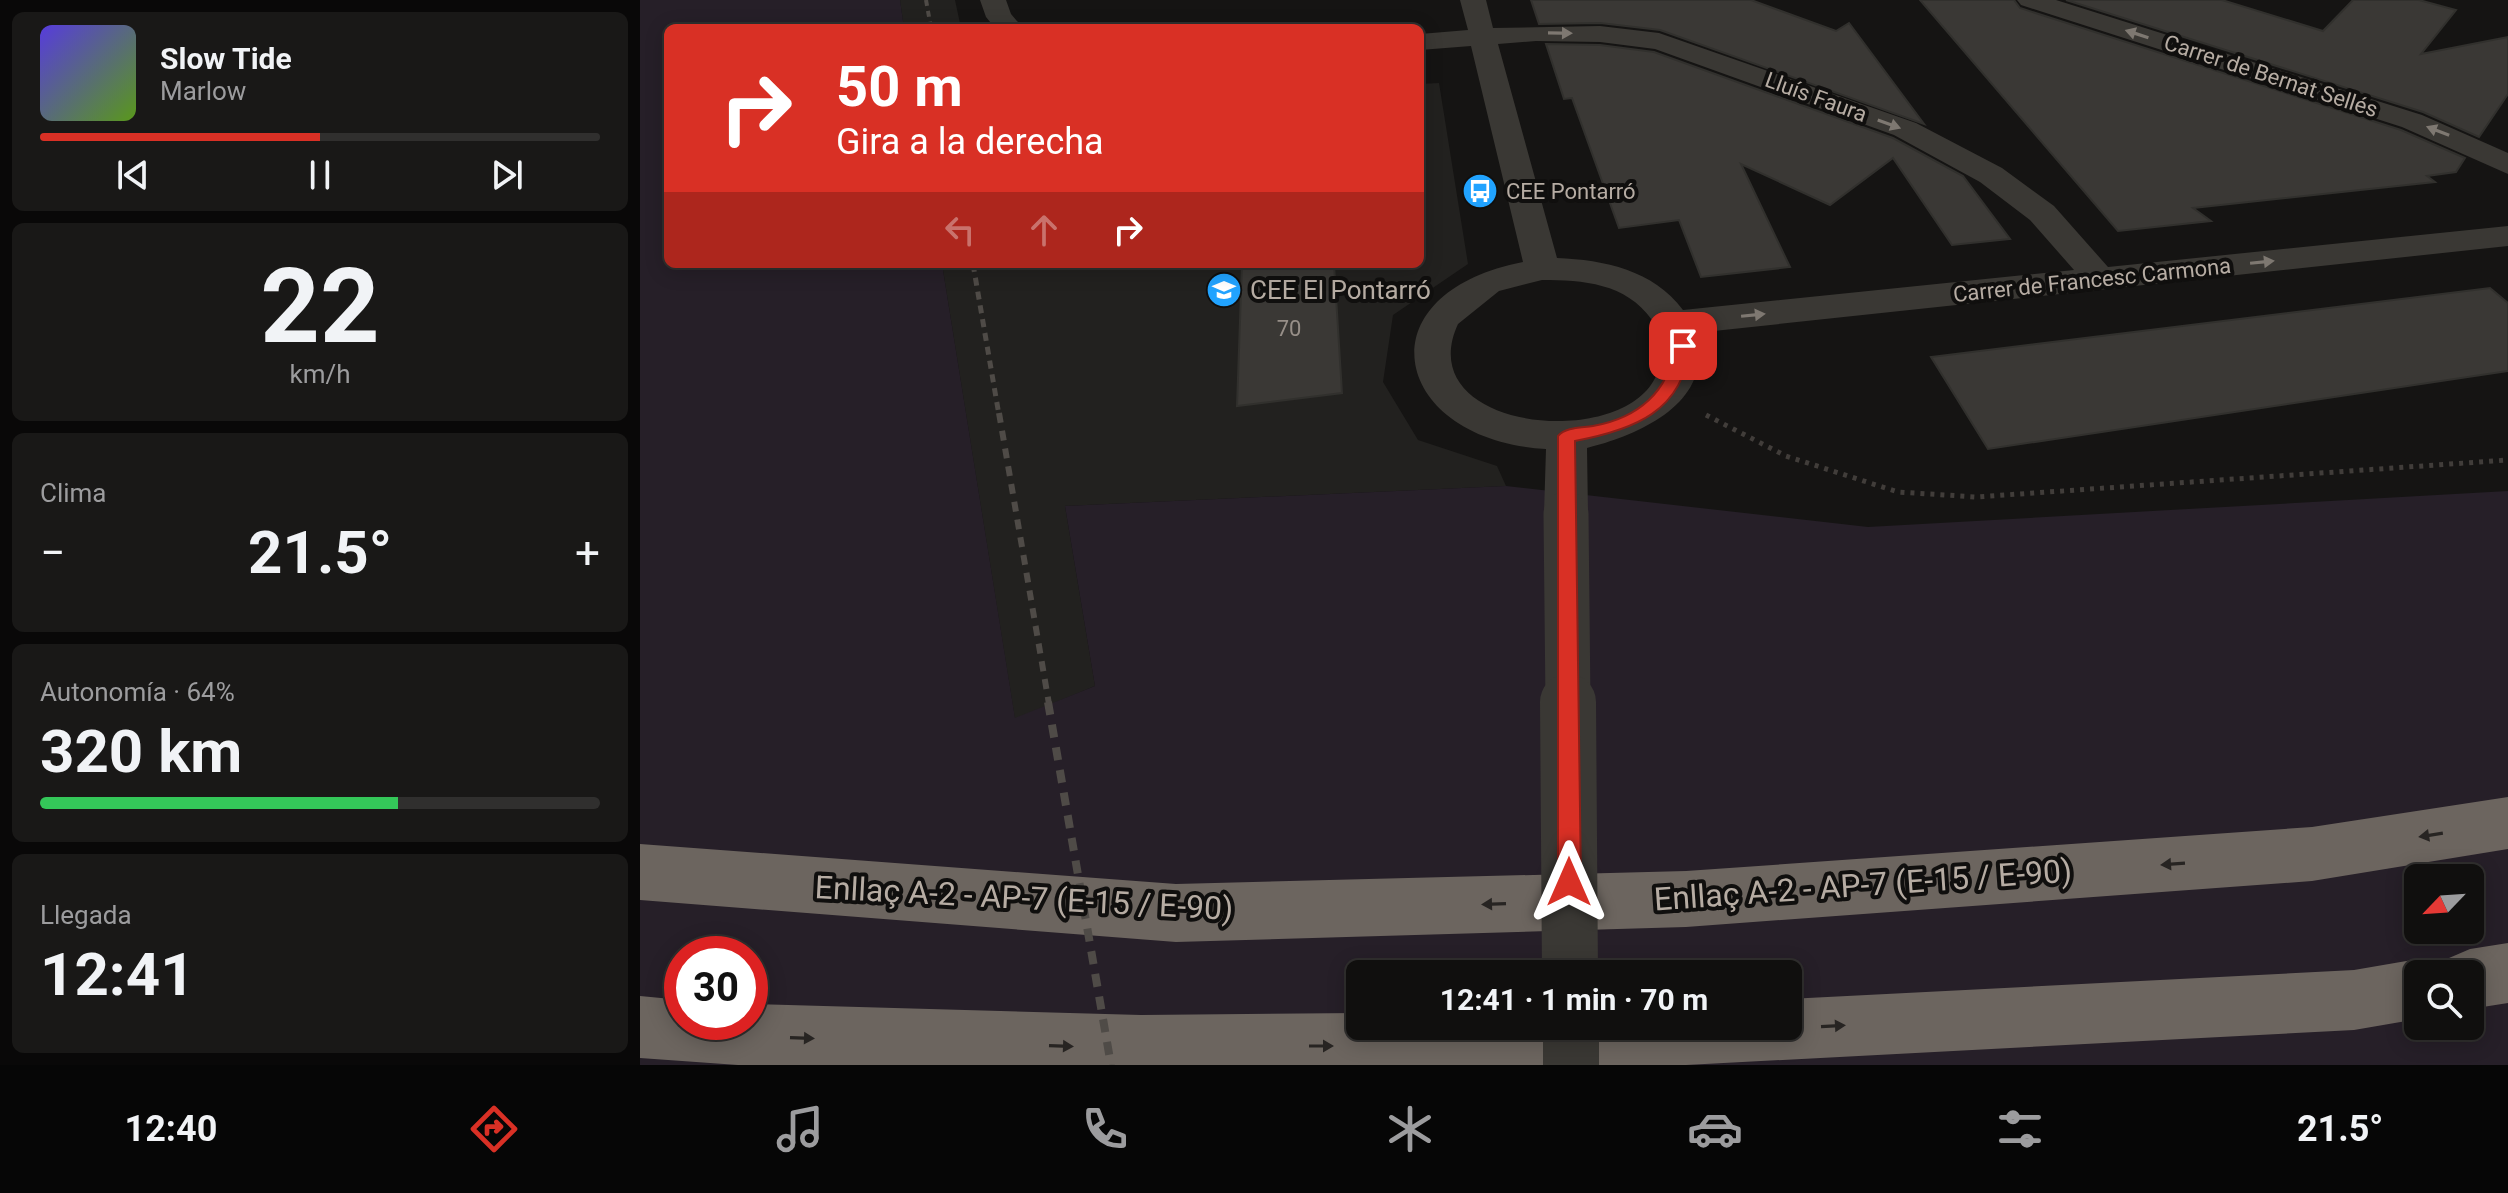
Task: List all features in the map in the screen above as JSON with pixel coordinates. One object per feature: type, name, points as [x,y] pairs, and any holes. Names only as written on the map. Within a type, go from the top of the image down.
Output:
[{"type":"highway","name":"Enllaç A-2 - AP-7 (E-15 / E-90)","points":[[640,872],[1176,913],[1686,899],[2312,854],[2508,823]]},
{"type":"highway","points":[[640,856],[742,881]]},
{"type":"highway","points":[[2484,977],[2508,973]]},
{"type":"highway","points":[[640,1027],[736,1036],[1087,1046],[1438,1045],[2354,1000],[2404,991]]},
{"type":"street","points":[[993,0],[999,17],[1006,24]]},
{"type":"street","points":[[1473,0],[1542,269]]},
{"type":"street","name":"Carrer de Bernat Sellés","points":[[2030,0],[2412,121],[2508,165]]},
{"type":"street","name":"Lluís Faura","points":[[1424,42],[1600,34],[1659,41],[1905,129],[1991,175],[2042,213],[2100,279]]},
{"type":"street","name":"Carrer de Francesc Carmona","points":[[1675,323],[2508,236]]},
{"type":"street","points":[[1542,269],[1605,274],[1635,286],[1659,302],[1675,323],[1683,346],[1680,370],[1666,394],[1643,413],[1611,428],[1567,436],[1526,434],[1484,422],[1452,400],[1434,373],[1431,344],[1442,317],[1466,294],[1499,278],[1542,269]]},
{"type":"street","points":[[1567,436],[1570,960]]},
{"type":"street","points":[[1571,1040],[1571,1065]]},
{"type":"path","points":[[1666,394],[1786,456],[1898,492],[2003,496],[2508,460]]},
{"type":"shaded area","points":[[640,0],[900,0],[903,24],[664,24],[664,268],[943,268],[1015,718],[1095,686],[1065,506],[1506,486],[1868,527],[2508,491],[2508,1065],[640,1065]]},
{"type":"shaded area","points":[[900,0],[955,0],[960,24],[903,24]]},
{"type":"shaded area","name":"CEE El Pontarró","points":[[1439,83],[1468,264],[1393,315],[1383,382],[1418,440],[1497,466],[1506,486],[1065,506],[1095,686],[1015,719],[943,268],[1424,268],[1424,84]]},
{"type":"building","points":[[1531,0],[1751,0],[1836,31],[1849,23],[1924,124],[1660,30],[1600,23],[1539,24]]},
{"type":"building","points":[[1920,0],[2014,0],[2020,8],[2401,130],[2465,158],[2456,172],[2427,176],[2435,182],[2193,208],[2211,221],[2118,231]]},
{"type":"building","points":[[2066,0],[2222,0],[2323,31],[2353,0],[2419,0],[2456,10],[2421,54],[2508,37],[2508,94],[2479,137],[2423,112]]},
{"type":"building","points":[[1546,44],[1600,45],[1654,52],[1893,138],[1963,176],[2010,239],[1952,245],[1893,158],[1830,205],[1741,164],[1790,267],[1701,277],[1679,220],[1619,228],[1572,98],[1564,99]]},
{"type":"building","points":[[1242,268],[1334,268],[1342,393],[1237,406]]},
{"type":"building","points":[[2490,288],[2508,303],[2508,371],[1988,449],[1931,357]]},
{"type":"railway","points":[[926,0],[930,24]]},
{"type":"railway","points":[[974,268],[999,415]]},
{"type":"railway","points":[[999,413],[1049,704]]},
{"type":"railway","points":[[1048,702],[1111,1065]]},
{"type":"place","name":"CEE Pontarró","points":[[1480,191]]},
{"type":"place","name":"CEE El Pontarró","points":[[1224,290]]},
{"type":"route","points":[[1569,882],[1567,436],[1611,428],[1643,413],[1666,394],[1680,370],[1683,346]]}]
